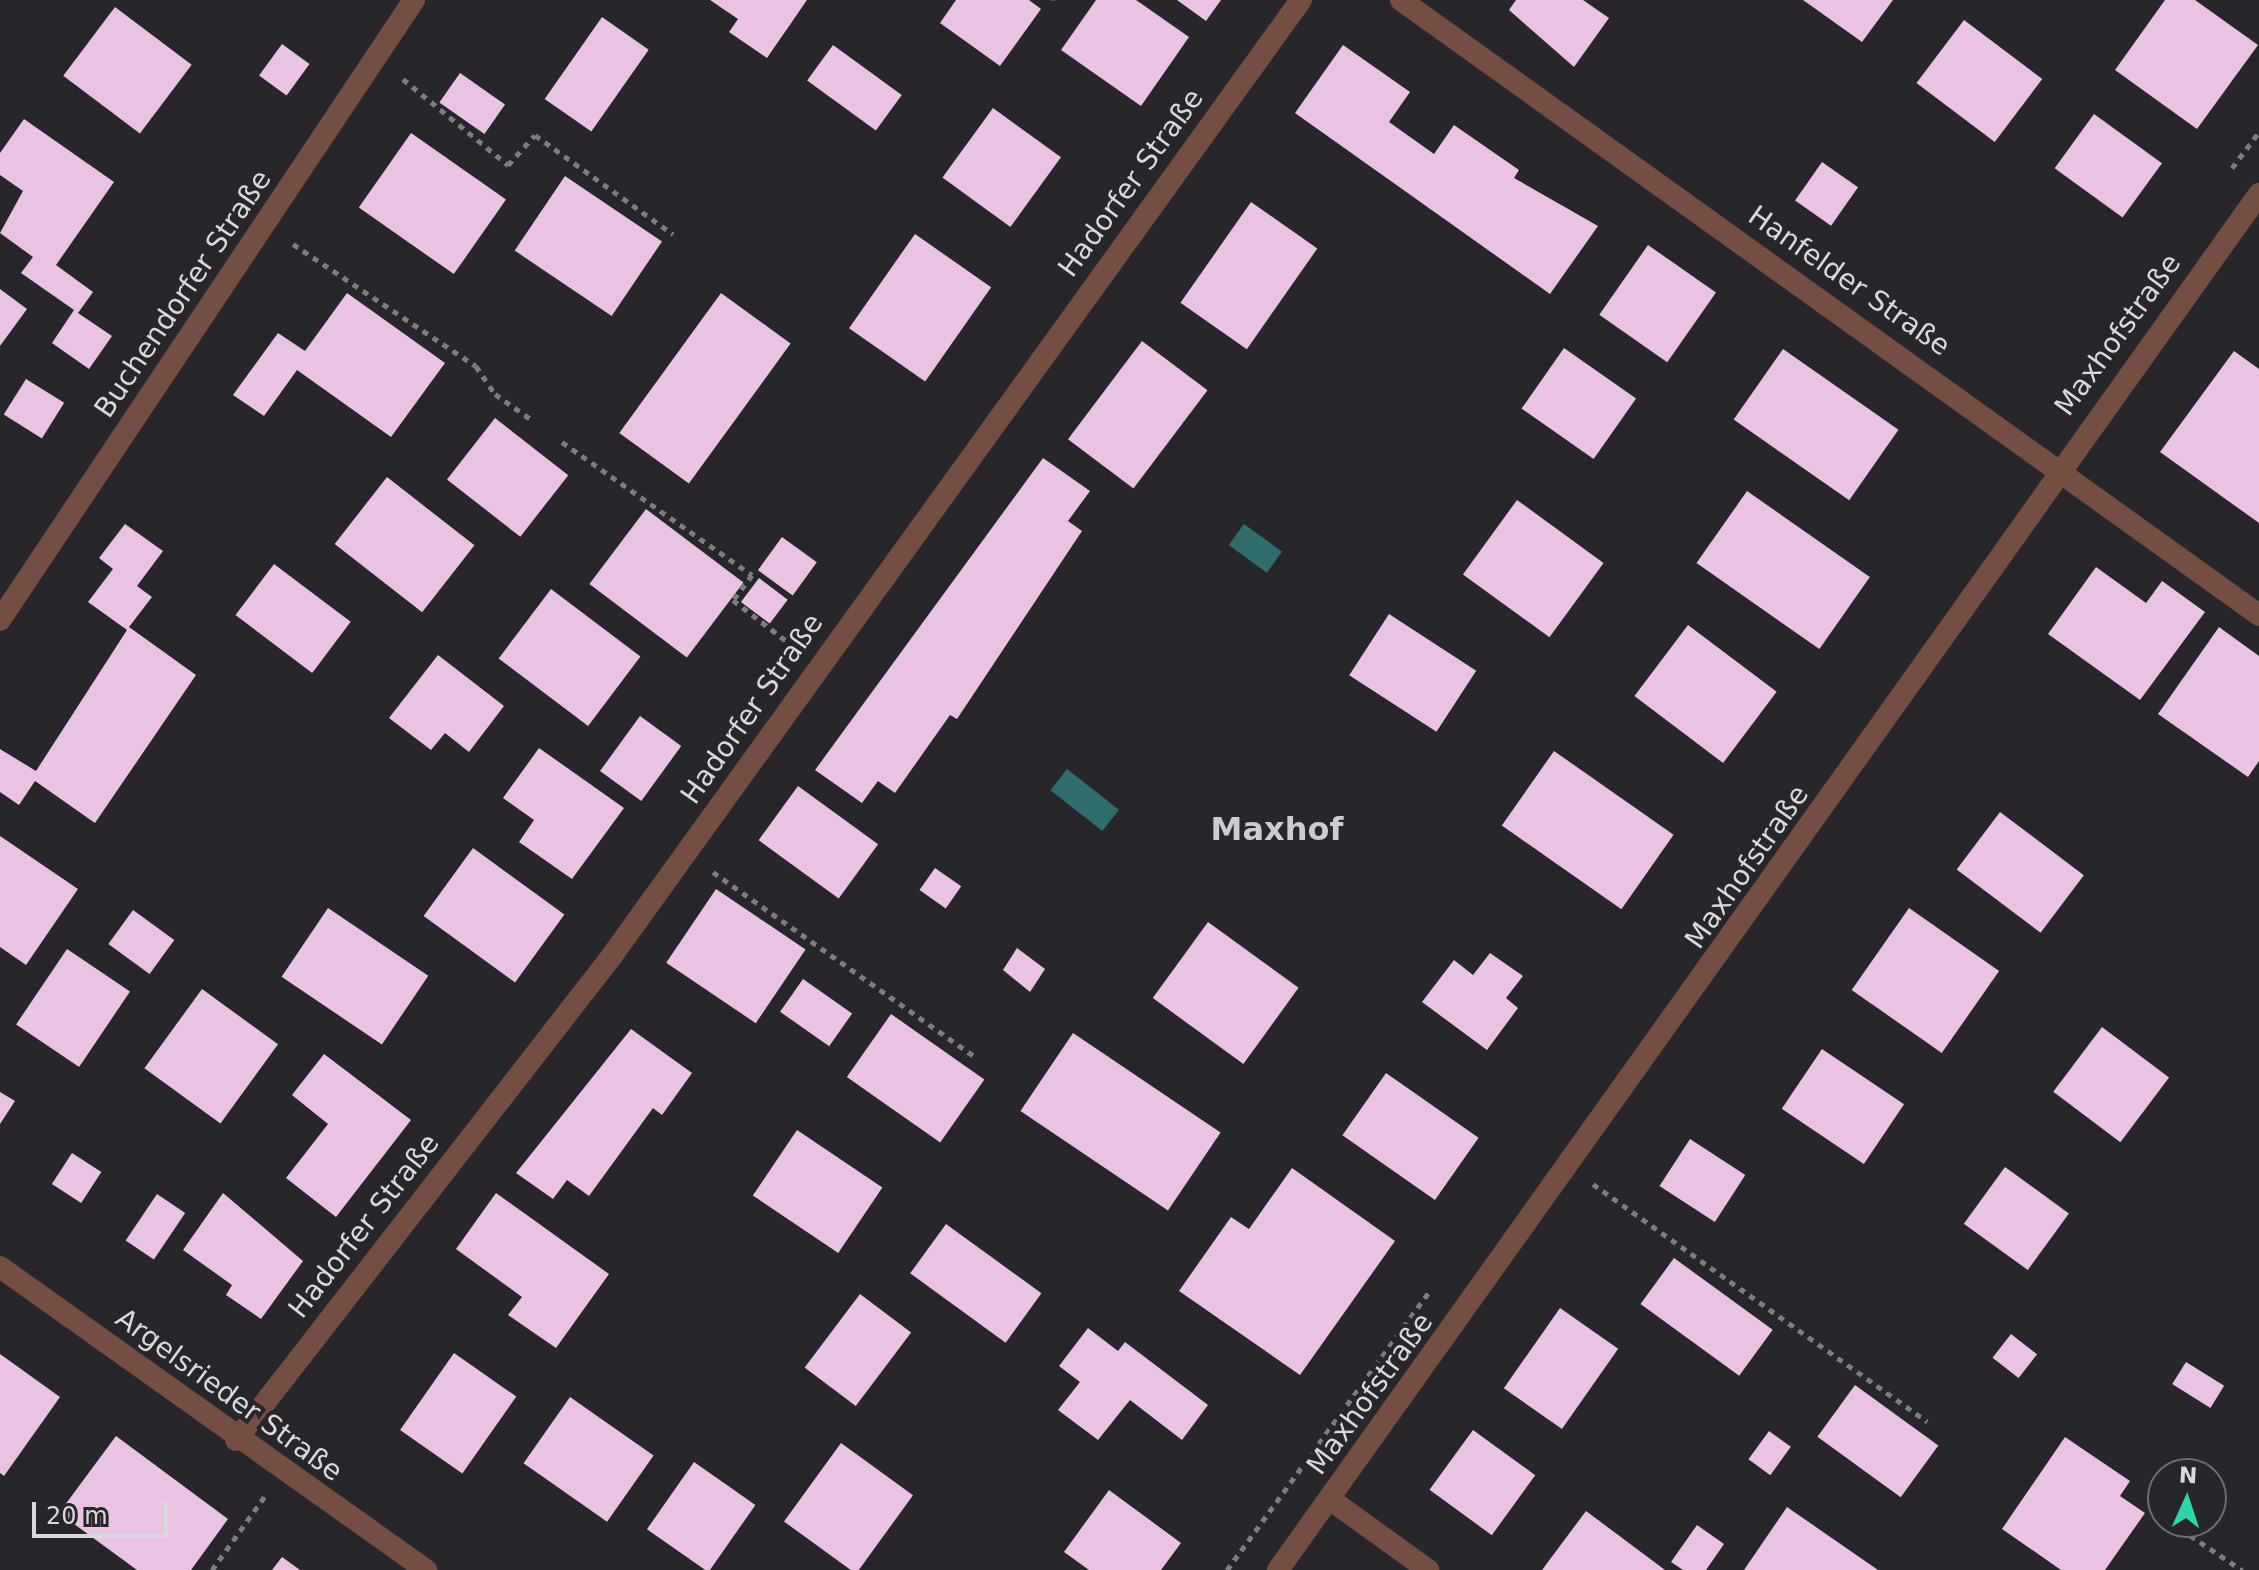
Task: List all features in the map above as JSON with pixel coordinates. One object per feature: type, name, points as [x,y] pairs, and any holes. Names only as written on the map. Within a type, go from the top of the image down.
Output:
[{"type":"street","name":"Buchendorfer Straße","points":[[0,620],[266,226],[414,0]]},
{"type":"street","name":"Hadorfer Straße","points":[[236,1440],[686,853],[1301,0]]},
{"type":"street","name":"Hanfelder Straße","points":[[1401,0],[2259,615]]},
{"type":"street","name":"Maxhofstraße","points":[[1278,1570],[1570,1167],[2058,468],[2259,194]]},
{"type":"street","name":"Argelsrieder Straße","points":[[0,1267],[236,1440],[426,1570]]},
{"type":"street","points":[[1331,1500],[1428,1570]]},
{"type":"path","points":[[376,60],[508,165],[535,135],[673,234]]},
{"type":"path","points":[[266,226],[476,366],[495,394],[532,420]]},
{"type":"path","points":[[562,442],[752,575],[733,600],[819,666]]},
{"type":"path","points":[[686,853],[974,1056]]},
{"type":"path","points":[[1570,1167],[1927,1421]]},
{"type":"path","points":[[212,1570],[283,1472]]},
{"type":"path","points":[[2194,1538],[2242,1570]]},
{"type":"water","points":[[1244,524],[1282,552],[1267,573],[1229,545]]},
{"type":"water","points":[[1067,769],[1119,810],[1102,831],[1050,790]]},
{"type":"building","points":[[710,0],[807,0],[767,58],[729,32],[738,19]]},
{"type":"building","points":[[956,0],[1029,0],[1041,9],[1000,66],[940,23]]},
{"type":"building","points":[[1096,0],[1136,0],[1189,37],[1141,106],[1061,50]]},
{"type":"building","points":[[1177,0],[1221,0],[1206,21]]},
{"type":"building","points":[[1516,0],[1583,0],[1609,18],[1574,67],[1509,10]]},
{"type":"building","points":[[1803,0],[1893,0],[1862,42]]},
{"type":"building","points":[[2165,0],[2195,0],[2258,45],[2197,129],[2115,70]]},
{"type":"building","points":[[115,7],[192,65],[140,133],[63,76]]},
{"type":"building","points":[[602,17],[649,50],[591,132],[545,99]]},
{"type":"building","points":[[1964,20],[2042,79],[1995,142],[1916,83]]},
{"type":"building","points":[[282,44],[310,64],[287,96],[259,76]]},
{"type":"building","points":[[833,45],[902,95],[876,131],[807,81]]},
{"type":"building","points":[[1343,45],[1410,92],[1389,122],[1434,154],[1454,125],[1519,170],[1514,178],[1598,226],[1550,294],[1295,113]]},
{"type":"building","points":[[460,73],[505,105],[484,134],[439,102]]},
{"type":"building","points":[[993,108],[1061,157],[1010,227],[942,178]]},
{"type":"building","points":[[2094,114],[2162,163],[2123,218],[2055,168]]},
{"type":"building","points":[[24,119],[114,182],[56,265],[93,292],[78,313],[112,336],[89,369],[52,343],[74,310],[21,273],[33,257],[0,233],[23,191],[0,175],[0,153]]},
{"type":"building","points":[[411,133],[506,200],[454,274],[359,208]]},
{"type":"building","points":[[1822,162],[1858,187],[1831,226],[1795,201]]},
{"type":"building","points":[[565,176],[662,241],[612,316],[515,251]]},
{"type":"building","points":[[1251,202],[1317,248],[1247,349],[1180,303]]},
{"type":"building","points":[[915,234],[991,287],[925,382],[849,328]]},
{"type":"building","points":[[1648,245],[1716,293],[1667,362],[1599,315]]},
{"type":"building","points":[[0,289],[27,309],[0,346]]},
{"type":"building","points":[[347,293],[445,363],[391,437],[297,370],[264,416],[233,395],[278,333],[305,351]]},
{"type":"building","points":[[721,293],[791,344],[689,484],[619,433]]},
{"type":"building","points":[[1142,341],[1207,390],[1133,489],[1068,439]]},
{"type":"building","points":[[1564,348],[1636,398],[1594,459],[1522,409]]},
{"type":"building","points":[[1783,349],[1899,430],[1849,500],[1734,419]]},
{"type":"building","points":[[2234,351],[2259,369],[2259,523],[2160,452]]},
{"type":"building","points":[[26,379],[64,403],[42,438],[4,415]]},
{"type":"building","points":[[495,418],[568,475],[520,537],[447,479]]},
{"type":"building","points":[[1043,458],[1090,491],[1068,521],[1082,531],[957,719],[950,715],[895,793],[878,781],[862,803],[815,770]]},
{"type":"building","points":[[387,477],[474,545],[422,612],[335,544]]},
{"type":"building","points":[[1747,491],[1870,577],[1819,649],[1697,563]]},
{"type":"building","points":[[1517,500],[1604,563],[1549,637],[1463,574]]},
{"type":"building","points":[[646,509],[743,582],[687,657],[589,584]]},
{"type":"building","points":[[125,524],[163,551],[137,586],[152,597],[129,627],[196,675],[95,823],[35,781],[19,805],[0,792],[0,749],[36,771],[127,630],[88,602],[113,569],[99,558]]},
{"type":"building","points":[[782,537],[817,562],[793,595],[758,570]]},
{"type":"building","points":[[274,564],[351,622],[312,673],[235,615]]},
{"type":"building","points":[[2096,567],[2146,603],[2162,581],[2205,612],[2140,700],[2048,634]]},
{"type":"building","points":[[759,578],[788,600],[770,624],[741,602]]},
{"type":"building","points":[[551,589],[640,656],[588,726],[499,658]]},
{"type":"building","points":[[1389,614],[1476,671],[1436,732],[1349,675]]},
{"type":"building","points":[[1688,625],[1777,692],[1723,763],[1634,696]]},
{"type":"building","points":[[2219,627],[2259,656],[2259,761],[2248,777],[2158,714]]},
{"type":"building","points":[[438,655],[504,706],[469,752],[445,733],[431,750],[389,718]]},
{"type":"building","points":[[640,716],[681,746],[641,801],[600,771]]},
{"type":"building","points":[[539,748],[624,808],[572,879],[519,842],[534,820],[503,798]]},
{"type":"building","points":[[1554,751],[1674,835],[1621,909],[1502,826]]},
{"type":"building","points":[[798,786],[878,844],[839,898],[759,840]]},
{"type":"building","points":[[2000,812],[2084,875],[2041,933],[1957,870]]},
{"type":"building","points":[[0,836],[78,889],[26,965],[0,947]]},
{"type":"building","points":[[473,848],[564,914],[515,982],[424,916]]},
{"type":"building","points":[[935,868],[961,886],[946,908],[920,890]]},
{"type":"building","points":[[716,889],[806,949],[756,1023],[666,963]]},
{"type":"building","points":[[328,908],[428,976],[382,1044],[282,977]]},
{"type":"building","points":[[1909,908],[1999,971],[1942,1053],[1852,990]]},
{"type":"building","points":[[133,910],[174,940],[150,974],[108,944]]},
{"type":"building","points":[[1208,922],[1299,988],[1243,1064],[1153,998]]},
{"type":"building","points":[[1017,948],[1045,969],[1030,992],[1003,970]]},
{"type":"building","points":[[67,949],[130,991],[79,1067],[16,1024]]},
{"type":"building","points":[[1490,953],[1523,976],[1506,998],[1518,1008],[1487,1050],[1422,1002],[1454,960],[1473,975]]},
{"type":"building","points":[[803,979],[852,1013],[829,1046],[780,1012]]},
{"type":"building","points":[[202,989],[278,1044],[220,1124],[144,1068]]},
{"type":"building","points":[[891,1014],[984,1079],[940,1142],[847,1077]]},
{"type":"building","points":[[2102,1027],[2169,1078],[2120,1142],[2053,1092]]},
{"type":"building","points":[[631,1029],[692,1073],[662,1115],[653,1108],[589,1196],[567,1180],[553,1199],[516,1173]]},
{"type":"building","points":[[1073,1033],[1221,1133],[1168,1210],[1020,1111]]},
{"type":"building","points":[[1822,1049],[1904,1104],[1864,1164],[1782,1109]]},
{"type":"building","points":[[324,1054],[411,1120],[336,1217],[286,1178],[328,1124],[292,1095]]},
{"type":"building","points":[[1386,1073],[1479,1138],[1435,1200],[1342,1135]]},
{"type":"building","points":[[0,1092],[15,1101],[0,1124]]},
{"type":"building","points":[[797,1130],[882,1188],[838,1253],[753,1195]]},
{"type":"building","points":[[1690,1139],[1745,1175],[1715,1222],[1660,1186]]},
{"type":"building","points":[[72,1153],[101,1172],[81,1203],[52,1184]]},
{"type":"building","points":[[2005,1167],[2069,1213],[2028,1270],[1964,1224]]},
{"type":"building","points":[[1292,1168],[1395,1241],[1300,1375],[1179,1291],[1231,1217],[1249,1229]]},
{"type":"building","points":[[223,1193],[303,1261],[261,1319],[226,1295],[232,1285],[183,1250]]},
{"type":"building","points":[[496,1193],[609,1274],[556,1348],[508,1315],[522,1297],[456,1249]]},
{"type":"building","points":[[157,1194],[185,1213],[154,1259],[126,1240]]},
{"type":"building","points":[[946,1224],[1041,1293],[1006,1343],[910,1273]]},
{"type":"building","points":[[1674,1258],[1773,1330],[1739,1376],[1640,1304]]},
{"type":"building","points":[[860,1294],[911,1333],[856,1406],[805,1367]]},
{"type":"building","points":[[1560,1308],[1618,1349],[1562,1429],[1504,1388]]},
{"type":"building","points":[[1088,1328],[1118,1351],[1125,1342],[1208,1405],[1182,1440],[1130,1400],[1098,1440],[1058,1410],[1080,1382],[1059,1366]]},
{"type":"building","points":[[2011,1334],[2037,1354],[2019,1378],[1993,1358]]},
{"type":"building","points":[[454,1353],[516,1397],[462,1474],[400,1430]]},
{"type":"building","points":[[0,1354],[60,1397],[4,1476],[0,1473]]},
{"type":"building","points":[[2186,1362],[2224,1386],[2210,1408],[2172,1384]]},
{"type":"building","points":[[1855,1385],[1938,1446],[1901,1497],[1817,1437]]},
{"type":"building","points":[[570,1397],[654,1456],[607,1522],[524,1463]]},
{"type":"building","points":[[1473,1430],[1535,1475],[1492,1535],[1430,1490]]},
{"type":"building","points":[[1769,1431],[1791,1447],[1770,1475],[1748,1459]]},
{"type":"building","points":[[116,1436],[228,1519],[191,1570],[137,1570],[59,1513]]},
{"type":"building","points":[[2065,1437],[2130,1481],[2120,1496],[2145,1513],[2105,1570],[2061,1570],[2002,1529]]},
{"type":"building","points":[[841,1443],[913,1495],[859,1570],[851,1570],[784,1521]]},
{"type":"building","points":[[694,1462],[755,1505],[710,1570],[705,1570],[647,1529]]},
{"type":"building","points":[[1109,1490],[1181,1543],[1161,1570],[1089,1570],[1064,1552]]},
{"type":"building","points":[[1787,1507],[1878,1570],[1744,1570]]},
{"type":"building","points":[[1586,1511],[1665,1570],[1542,1570]]},
{"type":"building","points":[[1697,1525],[1724,1544],[1706,1570],[1683,1570],[1671,1562]]},
{"type":"building","points":[[282,1557],[300,1570],[272,1570]]},
{"type":"district","name":"Maxhof","points":[[1277,829]]}]
